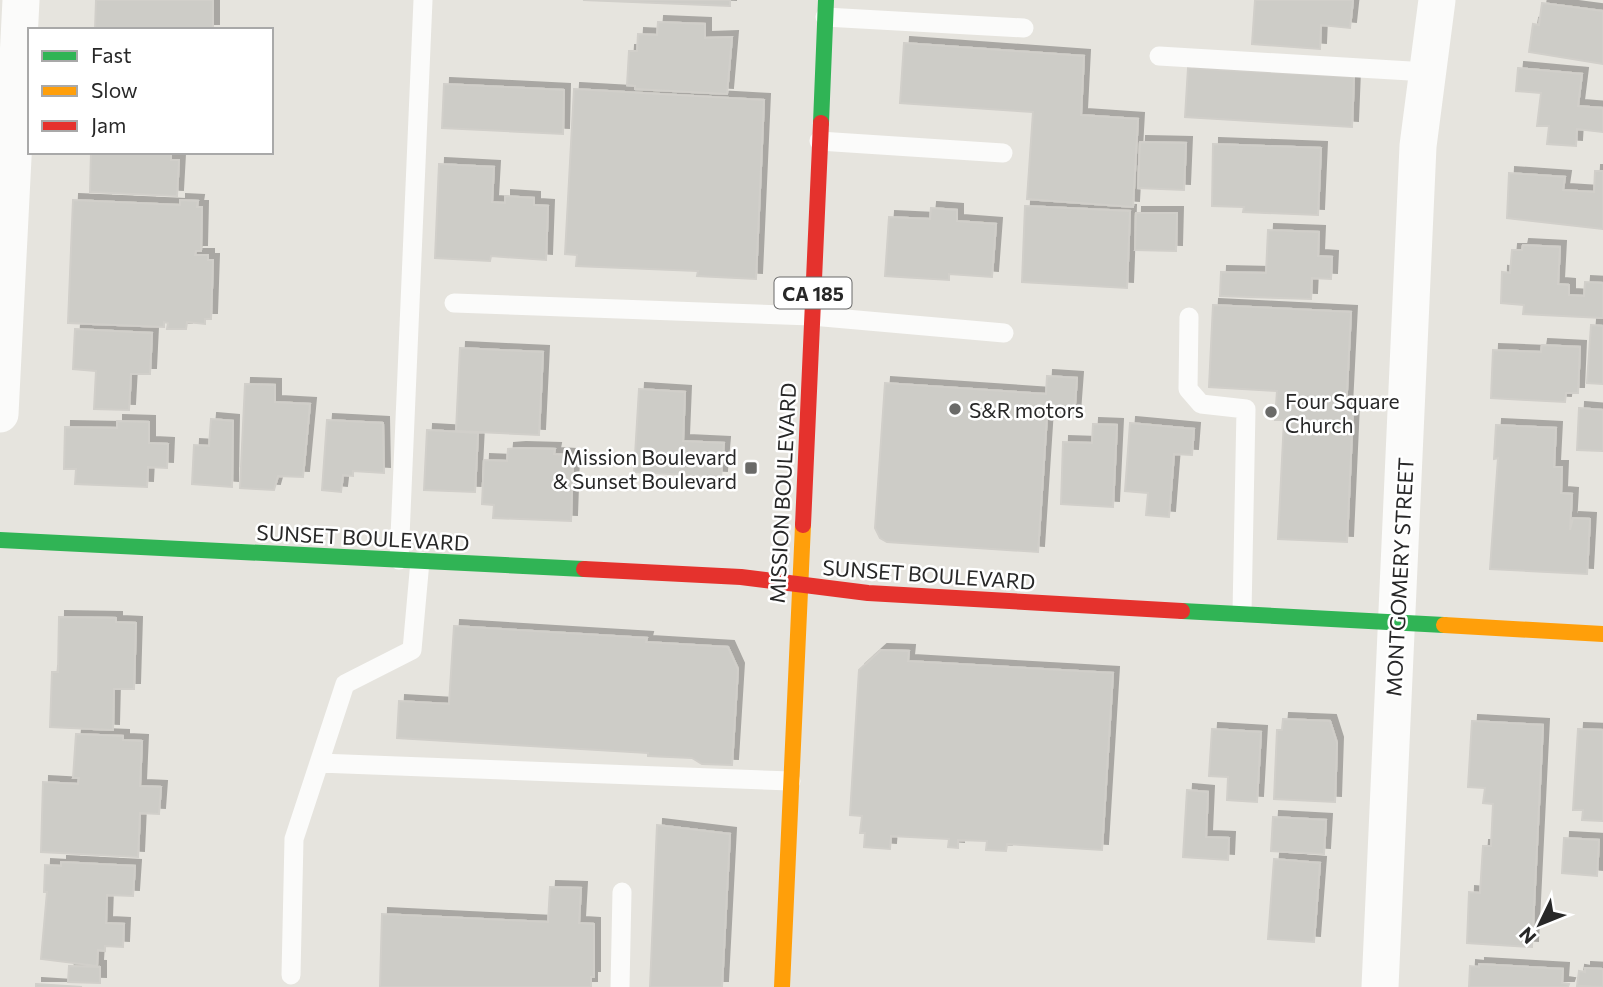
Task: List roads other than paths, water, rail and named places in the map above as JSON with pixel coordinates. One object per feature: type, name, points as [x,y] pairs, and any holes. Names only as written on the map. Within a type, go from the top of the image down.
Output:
[{"type":"street","points":[[0,414],[21,0]]},
{"type":"street","name":"MONTGOMERY STREET","points":[[1380,987],[1418,146],[1437,0]]},
{"type":"street","name":"MISSION BOULEVARD","points":[[782,987],[825,9]]},
{"type":"street","name":"SUNSET BOULEVARD","points":[[0,540],[741,577],[882,594],[1603,634]]},
{"type":"lane","points":[[399,560],[423,0]]},
{"type":"lane","points":[[825,9],[1024,28]]},
{"type":"lane","points":[[1159,56],[1427,72]]},
{"type":"lane","points":[[820,141],[1003,153]]},
{"type":"lane","points":[[454,303],[811,316],[1004,333]]},
{"type":"lane","points":[[1189,317],[1188,389],[1201,404],[1246,409],[1242,613]]},
{"type":"lane","points":[[291,975],[294,839],[345,684],[412,650],[420,561]]},
{"type":"lane","points":[[319,763],[791,781]]},
{"type":"lane","points":[[620,987],[622,892]]},
{"type":"place","name":"S&R motors","points":[[955,409]]},
{"type":"place","name":"Four Square Church","points":[[1271,412]]},
{"type":"place","name":"Mission Boulevard & Sunset Boulevard","points":[[751,468]]}]
